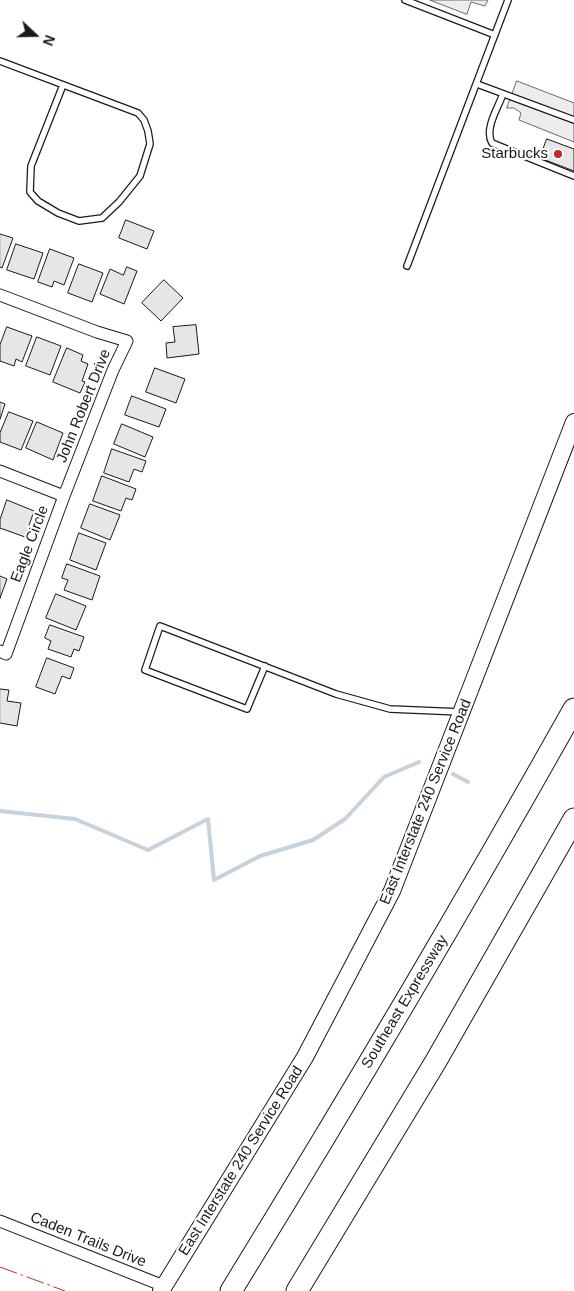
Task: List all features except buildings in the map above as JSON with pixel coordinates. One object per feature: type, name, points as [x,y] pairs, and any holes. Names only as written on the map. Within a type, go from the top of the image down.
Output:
[{"type":"highway","name":"Southeast Expressway","points":[[231,1291],[434,953],[574,709]]},
{"type":"highway","points":[[297,1291],[436,1061],[574,819]]},
{"type":"street","name":"John Robert Drive","points":[[0,296],[97,332],[127,341],[113,370],[64,496]]},
{"type":"street","name":"East Interstate 240 Service Road","points":[[163,1289],[305,1057],[388,900],[463,712],[574,422]]},
{"type":"street","points":[[0,471],[64,496]]},
{"type":"street","name":"Eagle Circle","points":[[0,651],[6,654],[64,496]]},
{"type":"street","name":"Caden Trails Drive","points":[[0,1222],[163,1289]]},
{"type":"lane","points":[[405,0],[495,35]]},
{"type":"lane","points":[[407,266],[508,0]]},
{"type":"lane","points":[[0,61],[64,85],[138,113],[144,120],[150,144],[140,176],[120,202],[102,218],[79,221],[58,213],[38,201],[30,192],[31,166],[64,85]]},
{"type":"lane","points":[[477,84],[574,120]]},
{"type":"lane","points":[[503,94],[490,129],[492,143],[574,176]]},
{"type":"lane","points":[[264,666],[247,709],[145,670],[160,626],[264,666],[336,694],[390,709],[463,712]]},
{"type":"shaded area","points":[[430,0],[488,0],[485,6],[471,2],[467,14]]},
{"type":"shaded area","points":[[517,81],[574,103],[574,142],[519,120],[521,113],[514,108],[507,108]]},
{"type":"waterway","points":[[0,811],[75,819],[148,850],[208,819],[214,880],[260,856],[313,840],[345,819],[384,777],[419,762]]},
{"type":"waterway","points":[[453,774],[468,782]]},
{"type":"power","points":[[0,1267],[65,1291]]},
{"type":"place","name":"Starbucks","points":[[558,154]]}]
